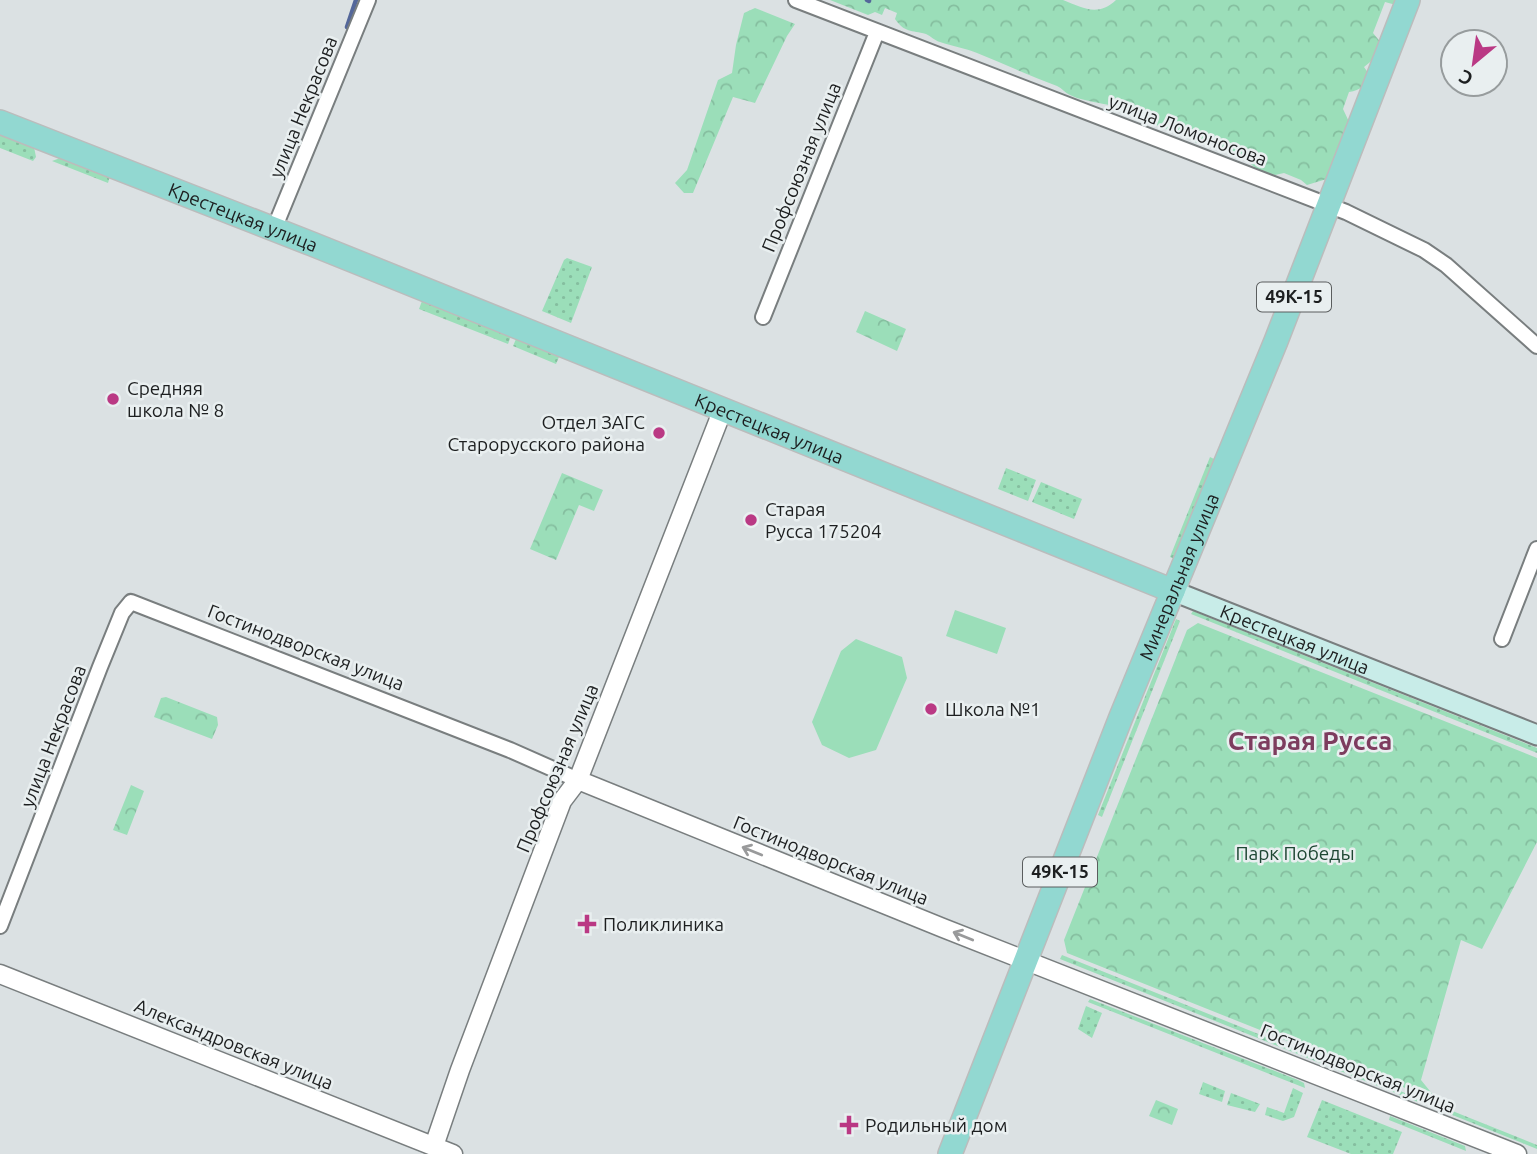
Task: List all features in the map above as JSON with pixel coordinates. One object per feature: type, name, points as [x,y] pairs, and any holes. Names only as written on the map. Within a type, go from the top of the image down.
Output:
[{"type":"main road","name":"Минеральная улица","points":[[950,1154],[1081,817],[1276,341],[1408,0]]},
{"type":"main road","name":"Крестецкая улица","points":[[0,122],[274,229],[1537,735]]},
{"type":"street","name":"улица Некрасова","points":[[274,229],[368,0]]},
{"type":"street","name":"улица Ломоносова","points":[[796,0],[1329,205],[1413,244],[1435,257],[1537,346]]},
{"type":"street","name":"Профсоюзная улица","points":[[763,317],[877,32]]},
{"type":"street","name":"Профсоюзная улица","points":[[434,1146],[562,801],[578,780],[723,409]]},
{"type":"street","points":[[1502,639],[1537,549]]},
{"type":"street","name":"улица Некрасова","points":[[0,926],[113,634],[122,613],[131,602]]},
{"type":"street","name":"Гостинодворская улица","points":[[131,602],[510,750],[578,780],[1517,1154]]},
{"type":"street","name":"Александровская улица","points":[[0,974],[453,1154]]},
{"type":"green space","points":[[830,0],[1063,0],[1097,10],[1116,0],[1397,0],[1396,5],[1385,2],[1373,33],[1382,44],[1380,54],[1364,67],[1369,74],[1365,84],[1360,89],[1349,92],[1343,109],[1351,126],[1330,178],[1307,185],[1284,173],[1275,175],[1258,170],[1241,156],[1208,143],[1197,143],[1176,132],[1131,116],[1119,108],[1077,98],[1057,86],[977,53],[905,29],[895,19],[897,13],[885,8],[882,15],[875,12],[868,15]]},
{"type":"green space","points":[[755,8],[795,24],[755,103],[733,97],[693,193],[684,193],[675,183],[687,170],[718,80],[732,73],[744,13]]},
{"type":"green space","points":[[0,133],[34,147],[36,157],[33,161],[0,148]]},
{"type":"green space","points":[[63,157],[110,176],[108,183],[52,161]]},
{"type":"green space","points":[[567,258],[592,267],[571,323],[542,311]]},
{"type":"green space","points":[[422,301],[511,336],[508,344],[419,309]]},
{"type":"green space","points":[[865,311],[906,329],[897,351],[856,332]]},
{"type":"green space","points":[[516,339],[559,357],[556,364],[513,346]]},
{"type":"green space","points":[[1210,457],[1214,459],[1175,559],[1170,557]]},
{"type":"green space","points":[[1006,468],[1036,480],[1028,501],[998,489]]},
{"type":"green space","points":[[562,473],[603,490],[594,511],[579,505],[556,560],[530,549]]},
{"type":"green space","points":[[1041,482],[1082,499],[1074,519],[1032,502]]},
{"type":"green space","points":[[955,610],[1006,628],[997,654],[946,636]]},
{"type":"green space","points":[[1193,611],[1537,748],[1537,753],[1191,614]]},
{"type":"green space","points":[[1176,619],[1180,621],[1102,817],[1098,815]]},
{"type":"green space","name":"Парк Победы","points":[[1198,623],[1537,758],[1537,842],[1482,949],[1461,940],[1421,1080],[1438,1101],[1067,953],[1064,940],[1187,630]]},
{"type":"green space","points":[[856,639],[902,657],[907,678],[876,750],[849,758],[822,745],[812,722],[841,651]]},
{"type":"green space","points":[[166,697],[217,717],[218,725],[212,739],[154,717],[161,698]]},
{"type":"green space","points":[[131,785],[144,791],[127,835],[113,830]]},
{"type":"green space","points":[[1062,955],[1420,1099],[1418,1102],[1060,959]]},
{"type":"green space","points":[[1090,999],[1298,1080],[1304,1083],[1305,1088],[1088,1002]]},
{"type":"green space","points":[[1086,1006],[1102,1013],[1092,1038],[1078,1029]]},
{"type":"green space","points":[[1203,1082],[1225,1091],[1222,1102],[1199,1094]]},
{"type":"green space","points":[[1293,1088],[1303,1093],[1294,1117],[1283,1121],[1265,1115],[1267,1107],[1284,1113]]},
{"type":"green space","points":[[1231,1093],[1260,1104],[1255,1112],[1227,1105]]},
{"type":"green space","points":[[1156,1100],[1178,1109],[1172,1125],[1149,1116]]},
{"type":"green space","points":[[1322,1100],[1402,1132],[1393,1154],[1351,1154],[1307,1137]]},
{"type":"green space","points":[[1435,1104],[1537,1145],[1537,1149],[1435,1108]]},
{"type":"green space","points":[[1390,1116],[1465,1146],[1466,1151],[1389,1120]]},
{"type":"waterway","points":[[347,27],[356,0]]},
{"type":"place","name":"Средняя школа № 8","points":[[113,399]]},
{"type":"place","name":"Отдел ЗАГС Старорусского района","points":[[659,433]]},
{"type":"place","name":"Старая Русса 175204","points":[[751,520]]},
{"type":"place","name":"Школа №1","points":[[931,709]]},
{"type":"place","name":"Поликлиника","points":[[587,924]]},
{"type":"place","name":"Родильный дом","points":[[849,1125]]},
{"type":"district","name":"Старая Русса","points":[[1310,741]]}]
